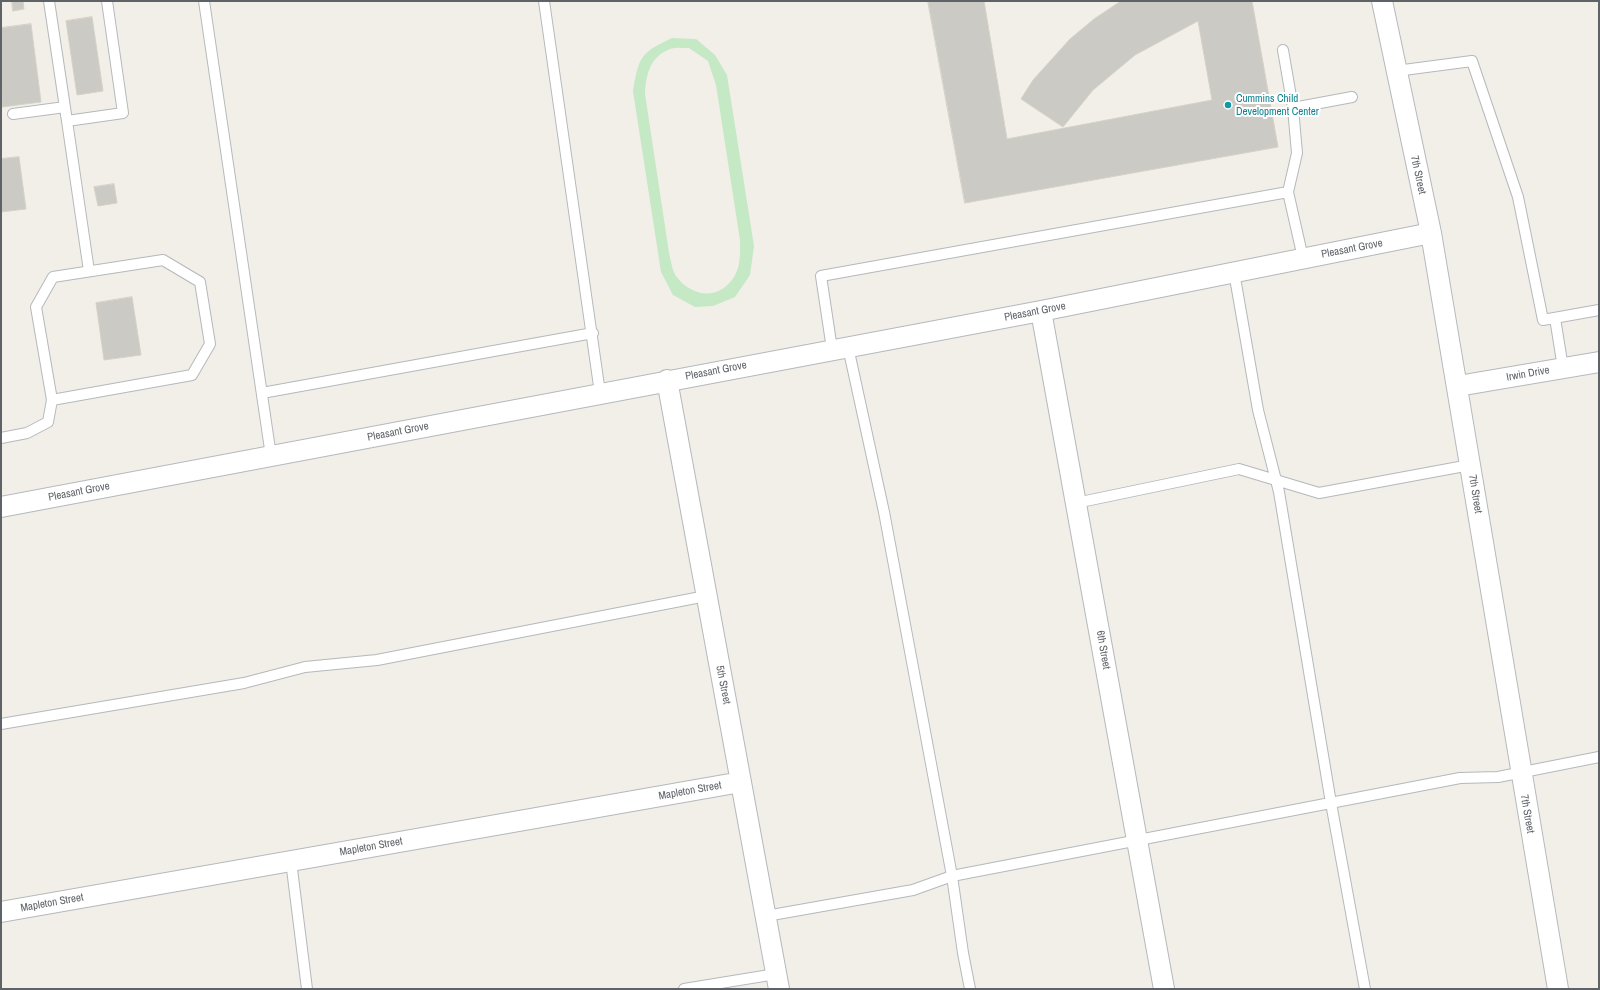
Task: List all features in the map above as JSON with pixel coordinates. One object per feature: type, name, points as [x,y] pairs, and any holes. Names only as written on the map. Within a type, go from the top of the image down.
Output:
[{"type":"street","name":"7th Street","points":[[1382,1],[1431,233],[1458,386],[1520,772],[1558,989]]},
{"type":"street","name":"Pleasant Grove","points":[[1,507],[667,380],[1041,311],[1431,233]]},
{"type":"street","name":"6th Street","points":[[1041,311],[1164,989]]},
{"type":"street","name":"Irwin Drive","points":[[1458,386],[1599,362]]},
{"type":"street","name":"5th Street","points":[[667,380],[778,982]]},
{"type":"street","name":"Mapleton Street","points":[[1,912],[741,782]]},
{"type":"lane","points":[[49,1],[89,271]]},
{"type":"lane","points":[[67,121],[123,112],[107,1]]},
{"type":"lane","points":[[204,1],[271,456]]},
{"type":"lane","points":[[544,1],[600,393]]},
{"type":"lane","points":[[1283,50],[1293,108],[1297,153],[1288,192],[1303,258]]},
{"type":"lane","points":[[1396,71],[1472,61],[1518,197],[1543,320],[1599,310]]},
{"type":"lane","points":[[1293,108],[1352,97]]},
{"type":"lane","points":[[13,114],[65,107]]},
{"type":"lane","points":[[970,989],[963,953],[952,876],[884,512],[821,276],[1288,192]]},
{"type":"lane","points":[[1,438],[27,433],[48,422],[52,400],[36,307],[53,277],[163,260],[200,282],[210,344],[192,375],[52,400]]},
{"type":"lane","points":[[1234,272],[1258,410],[1276,480],[1331,804],[1365,989]]},
{"type":"lane","points":[[1556,318],[1563,368]]},
{"type":"lane","points":[[262,393],[592,333]]},
{"type":"lane","points":[[1076,503],[1239,469],[1319,493],[1470,465]]},
{"type":"lane","points":[[1,724],[244,683],[305,667],[376,660],[706,596]]},
{"type":"lane","points":[[766,916],[913,890],[952,876],[1460,778],[1498,777],[1599,757]]},
{"type":"lane","points":[[291,861],[307,989]]},
{"type":"lane","points":[[684,989],[778,982]]},
{"type":"green space","points":[[672,38],[696,39],[715,55],[727,75],[754,246],[750,275],[735,297],[713,306],[695,307],[673,295],[661,272],[633,91],[637,70],[643,57],[647,52]],"holes":[[[672,48],[689,48],[708,61],[716,85],[740,240],[740,259],[734,277],[728,285],[713,293],[697,292],[682,283],[675,274],[669,253],[645,94],[646,80],[650,68],[657,57],[663,52]]]},
{"type":"building","points":[[12,1],[23,1],[24,9],[13,11]]},
{"type":"building","name":"Cummins Child Development Center","points":[[928,1],[984,1],[1007,139],[1212,100],[1198,21],[1135,55],[1093,90],[1063,127],[1021,99],[1033,80],[1070,39],[1094,19],[1121,1],[1252,1],[1278,147],[965,203]]},
{"type":"building","points":[[92,17],[103,91],[77,95],[66,21]]},
{"type":"building","points":[[31,24],[41,102],[2,107],[1,28]]},
{"type":"building","points":[[19,157],[26,209],[1,212],[1,159]]},
{"type":"building","points":[[114,184],[117,203],[98,206],[94,187]]},
{"type":"building","points":[[132,297],[141,355],[104,360],[96,303]]},
{"type":"place","name":"Cummins Child Development Center","points":[[1228,105]]}]
